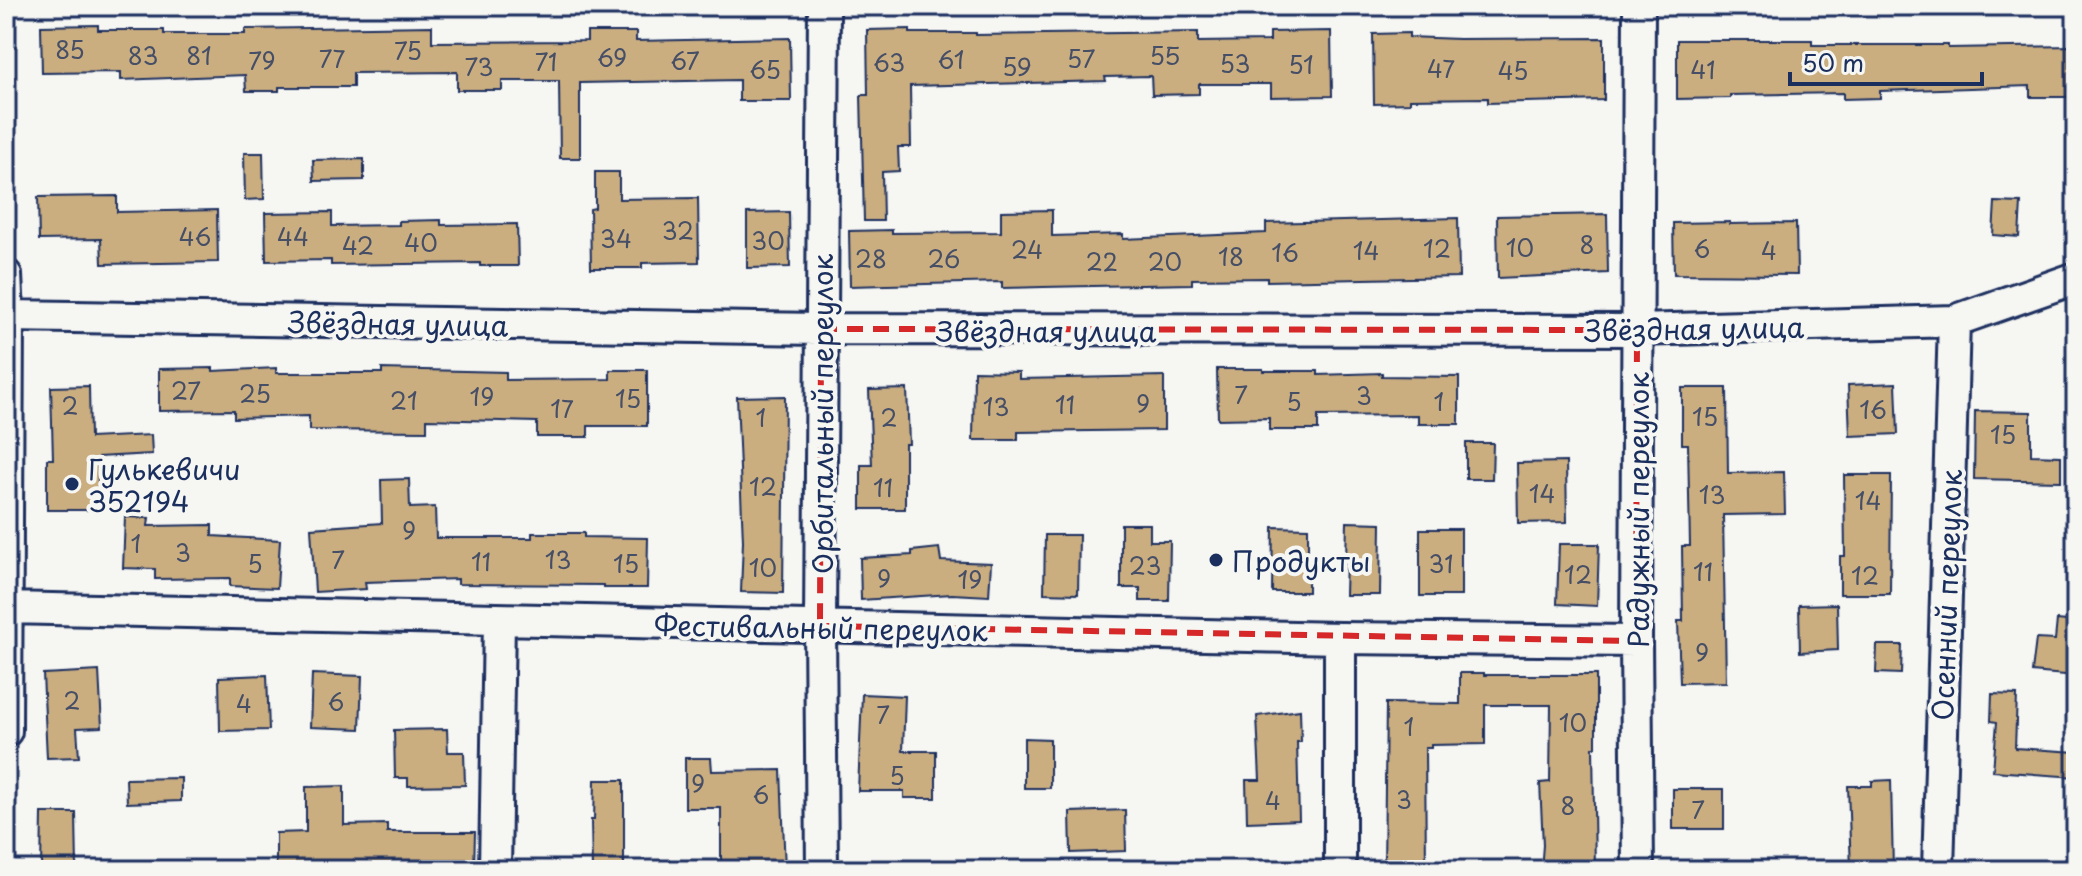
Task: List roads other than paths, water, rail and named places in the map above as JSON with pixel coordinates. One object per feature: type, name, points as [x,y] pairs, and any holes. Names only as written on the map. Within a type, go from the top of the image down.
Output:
[{"type":"street","name":"Орбитальный переулок","points":[[822,870],[820,626],[824,6]]},
{"type":"street","name":"Радужный переулок","points":[[1638,870],[1639,6]]},
{"type":"street","points":[[6,275],[6,731]]},
{"type":"street","name":"Звёздная улица","points":[[8,316],[821,329],[1637,330],[1954,321],[2076,278]]},
{"type":"street","name":"Осенний переулок","points":[[1938,870],[1954,321]]},
{"type":"street","name":"Фестивальный переулок","points":[[7,608],[1340,638],[1636,641]]},
{"type":"street","points":[[495,870],[499,620]]},
{"type":"street","points":[[1340,638],[1340,870]]},
{"type":"place","name":"Гулькевичи 352194","points":[[72,484]]},
{"type":"place","name":"Продукты","points":[[1216,560]]}]
